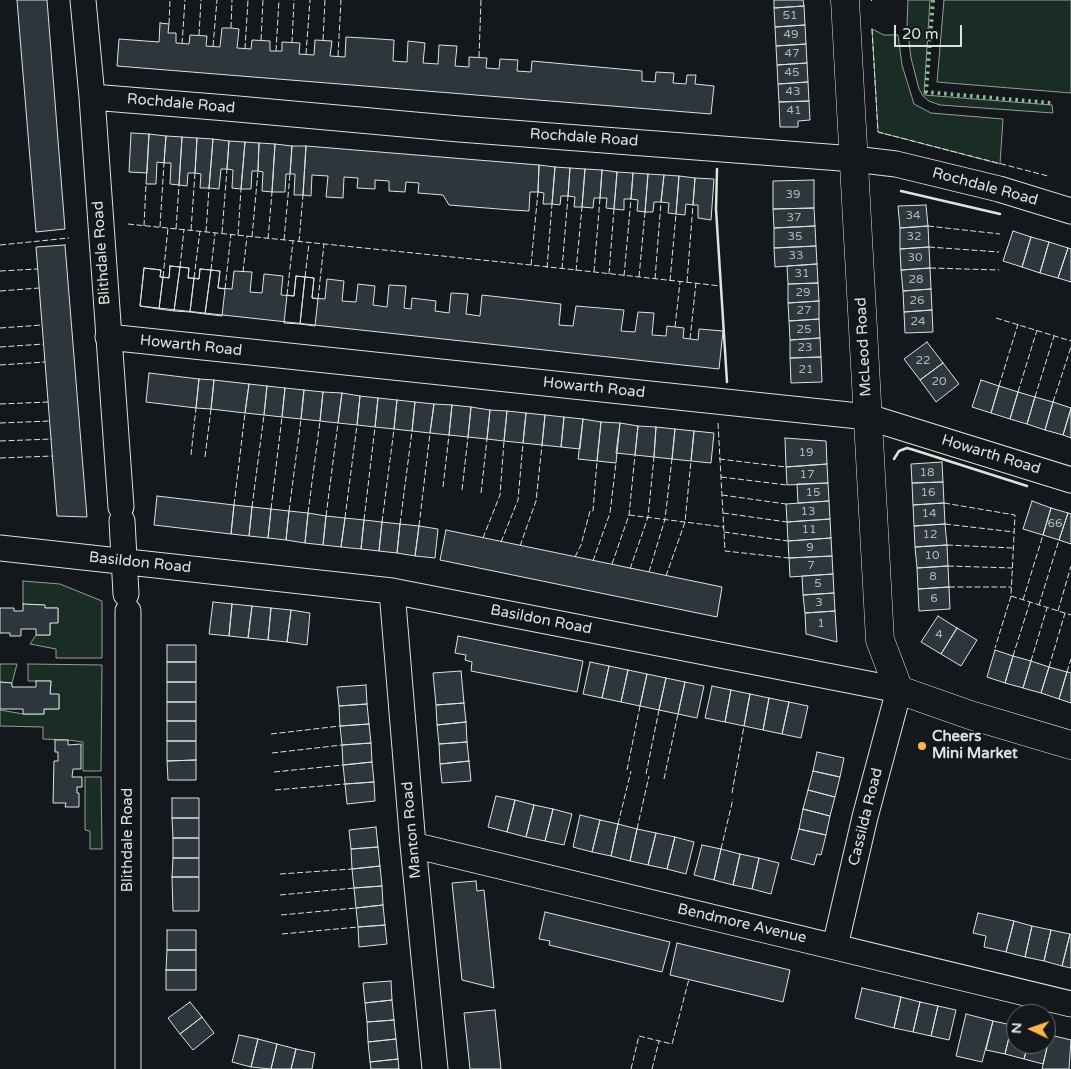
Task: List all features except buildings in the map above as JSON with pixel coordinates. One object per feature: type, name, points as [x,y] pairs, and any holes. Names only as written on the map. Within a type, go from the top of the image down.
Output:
[{"type":"main road","name":"McLeod Road","points":[[845,0],[880,640],[899,690]]},
{"type":"main road","name":"Basildon Road","points":[[899,690],[970,715],[1071,745]]},
{"type":"street","name":"Blithdale Road","points":[[83,0],[92,97],[127,602],[128,1069]]},
{"type":"street","name":"Rochdale Road","points":[[92,97],[459,129],[854,159],[896,164],[999,189],[1071,211]]},
{"type":"street","name":"Howarth Road","points":[[108,337],[868,417],[1071,480]]},
{"type":"street","name":"Basildon Road","points":[[0,548],[392,592],[899,690]]},
{"type":"street","name":"Manton Road","points":[[392,592],[413,845],[435,1069]]},
{"type":"street","name":"Cassilda Road","points":[[835,946],[865,817],[899,690]]},
{"type":"street","name":"Bendmore Avenue","points":[[413,845],[1071,1004]]},
{"type":"green space","points":[[908,0],[930,0],[924,95],[1052,105],[1053,113],[940,105],[929,101],[923,96],[919,89],[911,58],[907,25]]},
{"type":"green space","points":[[944,0],[1071,0],[1071,93],[937,82]]},
{"type":"green space","points":[[872,29],[884,35],[898,35],[902,65],[914,104],[931,113],[1003,119],[1000,164],[878,132]]},
{"type":"green space","points":[[23,581],[60,584],[102,601],[102,658],[56,658],[56,649],[30,644],[36,635],[50,635],[50,623],[58,622],[58,608],[23,604]]},
{"type":"green space","points":[[0,664],[17,664],[12,683],[0,682]]},
{"type":"green space","points":[[28,664],[102,665],[101,771],[83,771],[83,742],[43,739],[43,727],[0,726],[0,710],[23,714],[44,714],[44,709],[59,709],[59,695],[50,694],[51,681],[28,681]]},
{"type":"green space","points":[[85,777],[101,777],[102,849],[90,849],[90,831],[85,830]]},
{"type":"hedge","points":[[933,0],[926,92],[1051,103]]},
{"type":"fence","points":[[169,24],[170,0]]},
{"type":"fence","points":[[182,44],[185,0]]},
{"type":"fence","points":[[199,35],[201,0]]},
{"type":"fence","points":[[213,46],[217,0]]},
{"type":"fence","points":[[231,28],[232,0]]},
{"type":"fence","points":[[245,49],[248,0]]},
{"type":"fence","points":[[261,40],[263,0]]},
{"type":"fence","points":[[276,51],[279,0]]},
{"type":"fence","points":[[292,43],[294,0]]},
{"type":"fence","points":[[306,54],[310,0]]},
{"type":"fence","points":[[323,40],[325,0]]},
{"type":"fence","points":[[338,56],[341,0]]},
{"type":"fence","points":[[479,57],[481,0]]},
{"type":"fence","points":[[872,29],[878,132],[1048,176]]},
{"type":"fence","points":[[160,227],[164,163]]},
{"type":"fence","points":[[222,233],[227,169]]},
{"type":"fence","points":[[252,237],[258,171]]},
{"type":"fence","points":[[191,230],[195,173]]},
{"type":"fence","points":[[284,240],[290,174]]},
{"type":"fence","points":[[144,226],[146,184]]},
{"type":"fence","points":[[176,229],[179,185]]},
{"type":"fence","points":[[206,232],[209,188]]},
{"type":"fence","points":[[238,235],[241,189]]},
{"type":"fence","points":[[268,239],[272,192]]},
{"type":"fence","points":[[531,265],[538,192]]},
{"type":"fence","points":[[299,242],[303,195]]},
{"type":"fence","points":[[562,269],[568,196]]},
{"type":"fence","points":[[594,272],[600,198]]},
{"type":"fence","points":[[624,276],[631,199]]},
{"type":"fence","points":[[655,279],[661,202]]},
{"type":"fence","points":[[547,268],[552,204]]},
{"type":"fence","points":[[687,282],[693,205]]},
{"type":"fence","points":[[576,271],[582,207]]},
{"type":"fence","points":[[609,274],[614,209]]},
{"type":"fence","points":[[639,277],[645,212]]},
{"type":"fence","points":[[670,281],[676,214]]},
{"type":"fence","points":[[128,224],[721,286]]},
{"type":"fence","points":[[928,226],[1000,234]]},
{"type":"fence","points":[[163,277],[168,228]]},
{"type":"fence","points":[[180,267],[184,229]]},
{"type":"fence","points":[[194,278],[200,231]]},
{"type":"fence","points":[[211,270],[215,233]]},
{"type":"fence","points":[[225,289],[231,234]]},
{"type":"fence","points":[[243,272],[247,236]]},
{"type":"fence","points":[[0,245],[69,238]]},
{"type":"fence","points":[[287,295],[293,241]]},
{"type":"fence","points":[[305,277],[309,243]]},
{"type":"fence","points":[[318,299],[324,244]]},
{"type":"fence","points":[[929,247],[999,252]]},
{"type":"fence","points":[[930,268],[999,270]]},
{"type":"fence","points":[[0,271],[37,269]]},
{"type":"fence","points":[[675,327],[680,282]]},
{"type":"fence","points":[[690,339],[696,283]]},
{"type":"fence","points":[[0,291],[39,288]]},
{"type":"fence","points":[[996,318],[1071,341]]},
{"type":"fence","points":[[999,386],[1018,324]]},
{"type":"fence","points":[[0,328],[42,325]]},
{"type":"fence","points":[[1018,392],[1037,330]]},
{"type":"fence","points":[[1035,397],[1054,336]]},
{"type":"fence","points":[[0,347],[44,344]]},
{"type":"fence","points":[[1053,402],[1071,347]]},
{"type":"fence","points":[[0,365],[45,362]]},
{"type":"fence","points":[[0,404],[49,402]]},
{"type":"fence","points":[[191,455],[196,408]]},
{"type":"fence","points":[[205,457],[211,409]]},
{"type":"fence","points":[[234,505],[245,413]]},
{"type":"fence","points":[[252,507],[264,415]]},
{"type":"fence","points":[[271,509],[282,417]]},
{"type":"fence","points":[[289,511],[301,419]]},
{"type":"fence","points":[[0,423],[50,421]]},
{"type":"fence","points":[[308,513],[320,421]]},
{"type":"fence","points":[[326,516],[338,423]]},
{"type":"fence","points":[[718,423],[725,551],[789,558]]},
{"type":"fence","points":[[345,518],[357,425]]},
{"type":"fence","points":[[364,520],[375,427]]},
{"type":"fence","points":[[382,522],[394,429]]},
{"type":"fence","points":[[400,524],[412,431]]},
{"type":"fence","points":[[419,526],[430,433]]},
{"type":"fence","points":[[443,487],[449,435]]},
{"type":"fence","points":[[462,490],[468,437]]},
{"type":"fence","points":[[0,441],[52,439]]},
{"type":"fence","points":[[481,493],[487,439]]},
{"type":"fence","points":[[483,538],[500,495],[504,441]]},
{"type":"fence","points":[[501,542],[518,500],[523,443]]},
{"type":"fence","points":[[520,546],[536,501],[542,445]]},
{"type":"fence","points":[[612,564],[629,515],[635,455]]},
{"type":"fence","points":[[0,458],[53,456]]},
{"type":"fence","points":[[630,569],[648,517],[654,457]]},
{"type":"fence","points":[[649,572],[665,519],[672,459]]},
{"type":"fence","points":[[719,459],[786,467]]},
{"type":"fence","points":[[575,557],[581,545],[590,511],[593,511],[597,461]]},
{"type":"fence","points":[[666,576],[685,522],[691,461]]},
{"type":"fence","points":[[593,561],[610,513],[616,463]]},
{"type":"fence","points":[[721,477],[787,485]]},
{"type":"fence","points":[[722,495],[786,504]]},
{"type":"fence","points":[[944,503],[1015,515],[1011,596],[995,648]]},
{"type":"fence","points":[[723,513],[787,522]]},
{"type":"fence","points":[[629,515],[724,527]]},
{"type":"fence","points":[[945,524],[1014,532]]},
{"type":"fence","points":[[724,532],[788,541]]},
{"type":"fence","points":[[1023,600],[1043,535]]},
{"type":"fence","points":[[1039,605],[1059,540]]},
{"type":"fence","points":[[947,545],[1013,548]]},
{"type":"fence","points":[[948,566],[1012,568]]},
{"type":"fence","points":[[1058,611],[1071,566]]},
{"type":"fence","points":[[949,587],[1011,587]]},
{"type":"fence","points":[[1011,596],[1071,615]]},
{"type":"fence","points":[[1013,656],[1030,602]]},
{"type":"fence","points":[[1031,661],[1047,608]]},
{"type":"fence","points":[[1049,667],[1065,613]]},
{"type":"fence","points":[[1067,672],[1071,659]]},
{"type":"fence","points":[[627,770],[640,706]]},
{"type":"fence","points":[[646,774],[659,710]]},
{"type":"fence","points":[[664,779],[678,714]]},
{"type":"fence","points":[[271,734],[340,726]]},
{"type":"fence","points":[[732,793],[744,726]]},
{"type":"fence","points":[[272,753],[342,745]]},
{"type":"fence","points":[[274,772],[343,765]]},
{"type":"fence","points":[[618,824],[631,771]]},
{"type":"fence","points":[[637,829],[649,776]]},
{"type":"fence","points":[[275,790],[345,784]]},
{"type":"fence","points":[[721,849],[733,799]]},
{"type":"fence","points":[[280,874],[352,869]]},
{"type":"fence","points":[[280,895],[354,888]]},
{"type":"fence","points":[[281,915],[356,908]]},
{"type":"fence","points":[[282,934],[358,927]]},
{"type":"fence","points":[[631,1069],[639,1036],[672,1044],[689,979]]},
{"type":"fence","points":[[652,1069],[659,1041]]},
{"type":"wall","points":[[717,169],[716,209],[727,382]]},
{"type":"wall","points":[[901,191],[1000,214]]},
{"type":"wall","points":[[894,459],[899,451],[907,448],[1027,486]]},
{"type":"place","name":"Cheers Mini Market","points":[[922,746]]}]
